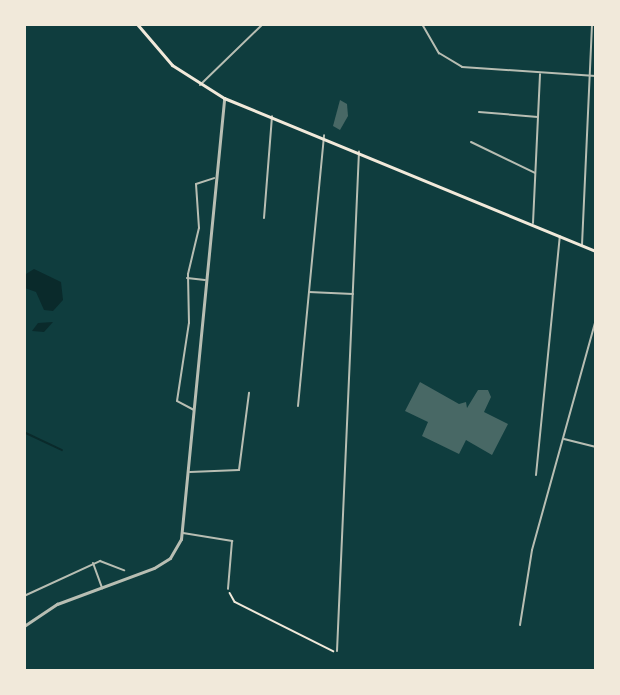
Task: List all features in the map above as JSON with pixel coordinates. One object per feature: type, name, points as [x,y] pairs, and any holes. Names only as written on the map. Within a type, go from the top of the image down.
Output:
[{"type":"main road","points":[[137,24],[167,60],[200,85],[224,98],[324,135],[596,251]]},
{"type":"street","points":[[200,85],[262,24]]},
{"type":"street","points":[[422,24],[434,48],[456,65],[540,74],[596,75]]},
{"type":"street","points":[[582,245],[592,24]]},
{"type":"street","points":[[533,223],[540,74]]},
{"type":"street","points":[[24,626],[57,604],[165,562],[183,533],[214,178],[224,98]]},
{"type":"street","points":[[479,112],[538,117]]},
{"type":"street","points":[[264,218],[272,116]]},
{"type":"street","points":[[298,406],[324,135]]},
{"type":"street","points":[[471,142],[535,172]]},
{"type":"street","points":[[337,651],[359,151]]},
{"type":"street","points":[[194,410],[177,401],[189,323],[187,278],[199,228],[196,184],[214,178]]},
{"type":"street","points":[[536,475],[560,235]]},
{"type":"street","points":[[187,278],[205,280]]},
{"type":"street","points":[[309,292],[353,294]]},
{"type":"street","points":[[520,625],[532,550],[596,320]]},
{"type":"street","points":[[190,472],[239,470],[249,393]]},
{"type":"street","points":[[564,439],[596,447]]},
{"type":"street","points":[[183,533],[232,541],[228,589]]},
{"type":"street","points":[[24,596],[93,563],[109,561],[124,570]]},
{"type":"street","points":[[93,563],[102,588]]},
{"type":"path","points":[[228,589],[235,602],[317,647],[337,651]]},
{"type":"water","points":[[34,269],[61,282],[63,300],[53,311],[44,310],[36,292],[25,288],[26,274]]},
{"type":"water","points":[[53,322],[44,332],[32,331],[38,323]]},
{"type":"building","points":[[340,100],[347,104],[348,116],[340,130],[333,126]]},
{"type":"building","points":[[420,382],[459,404],[466,402],[467,408],[478,390],[488,390],[491,397],[484,412],[508,424],[492,455],[466,440],[459,454],[422,436],[428,422],[405,411]]},
{"type":"waterway","points":[[24,432],[62,450]]}]
